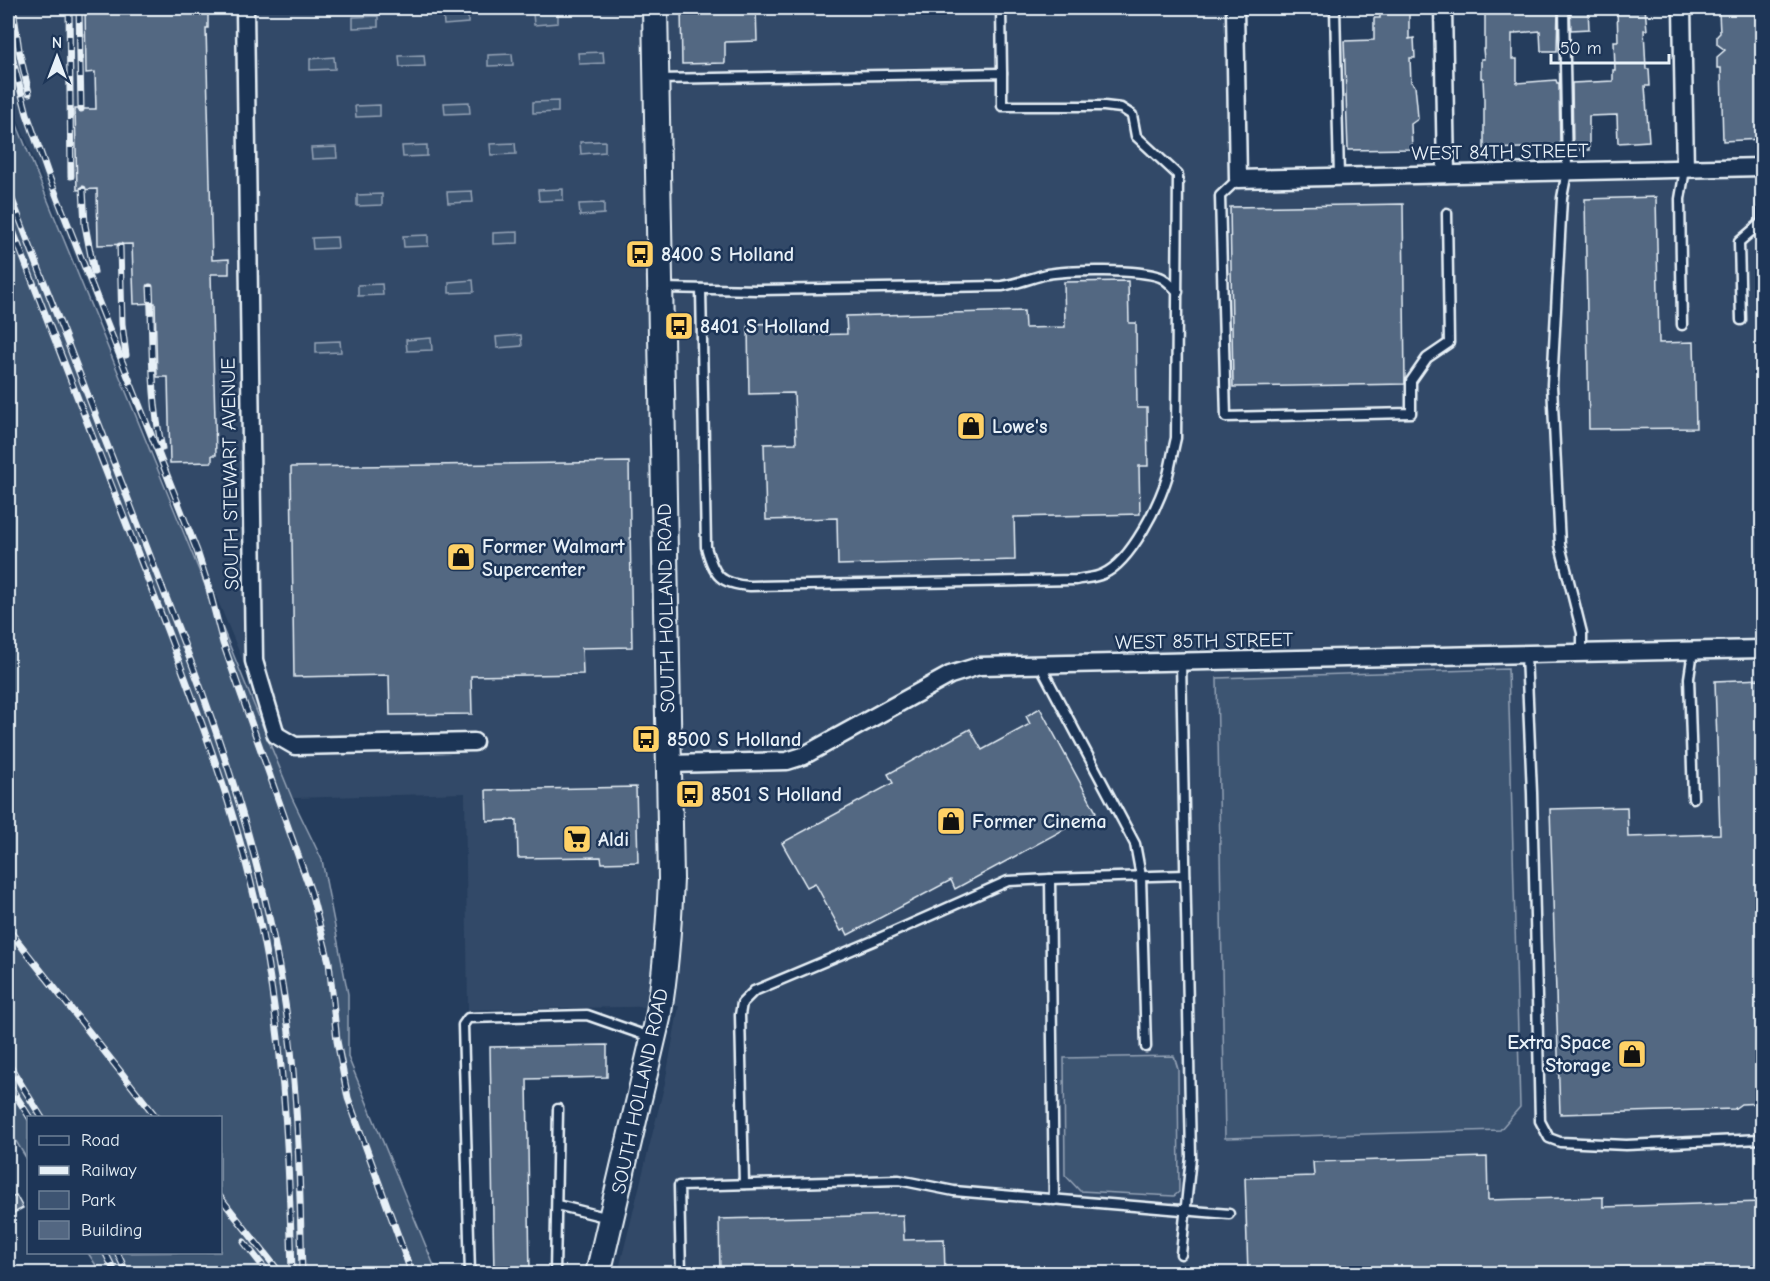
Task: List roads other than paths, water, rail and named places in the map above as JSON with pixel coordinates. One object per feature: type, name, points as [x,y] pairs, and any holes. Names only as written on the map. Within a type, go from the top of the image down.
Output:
[{"type":"main road","name":"SOUTH HOLLAND ROAD","points":[[598,1274],[654,1038],[665,976],[669,931],[671,879],[655,8]]},
{"type":"street","name":"SOUTH STEWART AVENUE","points":[[245,8],[254,661],[276,735],[295,746],[474,742]]},
{"type":"street","points":[[1235,8],[1238,179]]},
{"type":"street","points":[[1443,8],[1446,174]]},
{"type":"street","points":[[1682,8],[1685,169]]},
{"type":"street","name":"WEST 84TH STREET","points":[[1238,179],[1762,168]]},
{"type":"street","name":"WEST 85TH STREET","points":[[669,764],[787,761],[803,756],[950,675],[979,666],[1762,649]]},
{"type":"lane","points":[[701,289],[706,548],[710,562],[723,581],[750,586],[1076,580],[1102,575],[1119,564],[1140,536],[1156,506],[1167,476],[1176,438],[1178,175],[1136,136],[1132,115],[1121,108],[1002,106],[1001,8]]},
{"type":"lane","points":[[1335,8],[1339,177]]},
{"type":"lane","points":[[1564,8],[1567,171],[1562,198],[1552,386],[1560,545],[1582,633],[1582,653]]},
{"type":"lane","points":[[656,79],[1002,73]]},
{"type":"lane","points":[[1741,320],[1739,242],[1762,222],[1762,168]]},
{"type":"lane","points":[[1682,325],[1680,199],[1685,169]]},
{"type":"lane","points":[[1238,179],[1220,196],[1226,417],[1411,413],[1411,381],[1427,358],[1449,343],[1447,213]]},
{"type":"lane","points":[[660,288],[759,290],[1002,286],[1048,274],[1136,272],[1162,277],[1178,291]]},
{"type":"lane","points":[[1693,651],[1689,678],[1693,798]]},
{"type":"lane","points":[[1526,655],[1532,793],[1540,1121],[1549,1138],[1560,1142],[1626,1145],[1762,1139]]},
{"type":"lane","points":[[1180,662],[1191,1157],[1181,1254]]},
{"type":"lane","points":[[1040,665],[1134,844],[1142,876],[1146,1047]]},
{"type":"lane","points":[[744,1184],[740,1016],[742,1003],[753,991],[1008,881],[1185,875]]},
{"type":"lane","points":[[1050,879],[1054,1200]]},
{"type":"lane","points":[[470,1274],[464,1025],[468,1018],[587,1016],[654,1038]]},
{"type":"lane","points":[[555,1274],[558,1109]]},
{"type":"lane","points":[[681,1274],[679,1186],[899,1180],[954,1191],[1229,1214]]},
{"type":"lane","points":[[557,1205],[611,1218]]},
{"type":"railway","points":[[13,8],[19,50],[29,93]]},
{"type":"railway","points":[[69,8],[71,176]]},
{"type":"railway","points":[[79,8],[81,109]]},
{"type":"railway","points":[[8,42],[27,114],[48,174],[197,551],[223,643],[311,892],[329,962],[337,1041],[348,1098],[412,1274]]},
{"type":"railway","points":[[8,189],[193,667],[241,808],[266,904],[285,1001],[294,1078],[302,1274]]},
{"type":"railway","points":[[83,189],[85,225],[94,272]]},
{"type":"railway","points":[[8,218],[194,701],[234,819],[245,859],[265,946],[278,1039],[289,1180],[292,1274]]},
{"type":"railway","points":[[120,246],[122,324],[126,355]]},
{"type":"railway","points":[[150,287],[155,408],[162,448]]},
{"type":"railway","points":[[8,929],[155,1116]]},
{"type":"railway","points":[[8,1063],[41,1116]]},
{"type":"railway","points":[[8,1083],[29,1116]]},
{"type":"railway","points":[[222,1200],[281,1274]]},
{"type":"railway","points":[[244,1242],[269,1274]]},
{"type":"railway","points":[[106,1254],[116,1274]]},
{"type":"railway","points":[[118,1254],[127,1274]]},
{"type":"place","name":"8400 S Holland","points":[[640,254]]},
{"type":"place","name":"8401 S Holland","points":[[679,326]]},
{"type":"place","name":"Lowe's","points":[[971,426]]},
{"type":"place","name":"Former Walmart Supercenter","points":[[461,557]]},
{"type":"place","name":"8500 S Holland","points":[[646,739]]},
{"type":"place","name":"8501 S Holland","points":[[690,794]]},
{"type":"place","name":"Former Cinema","points":[[951,821]]},
{"type":"place","name":"Aldi","points":[[577,839]]},
{"type":"place","name":"Extra Space Storage","points":[[1632,1054]]}]
